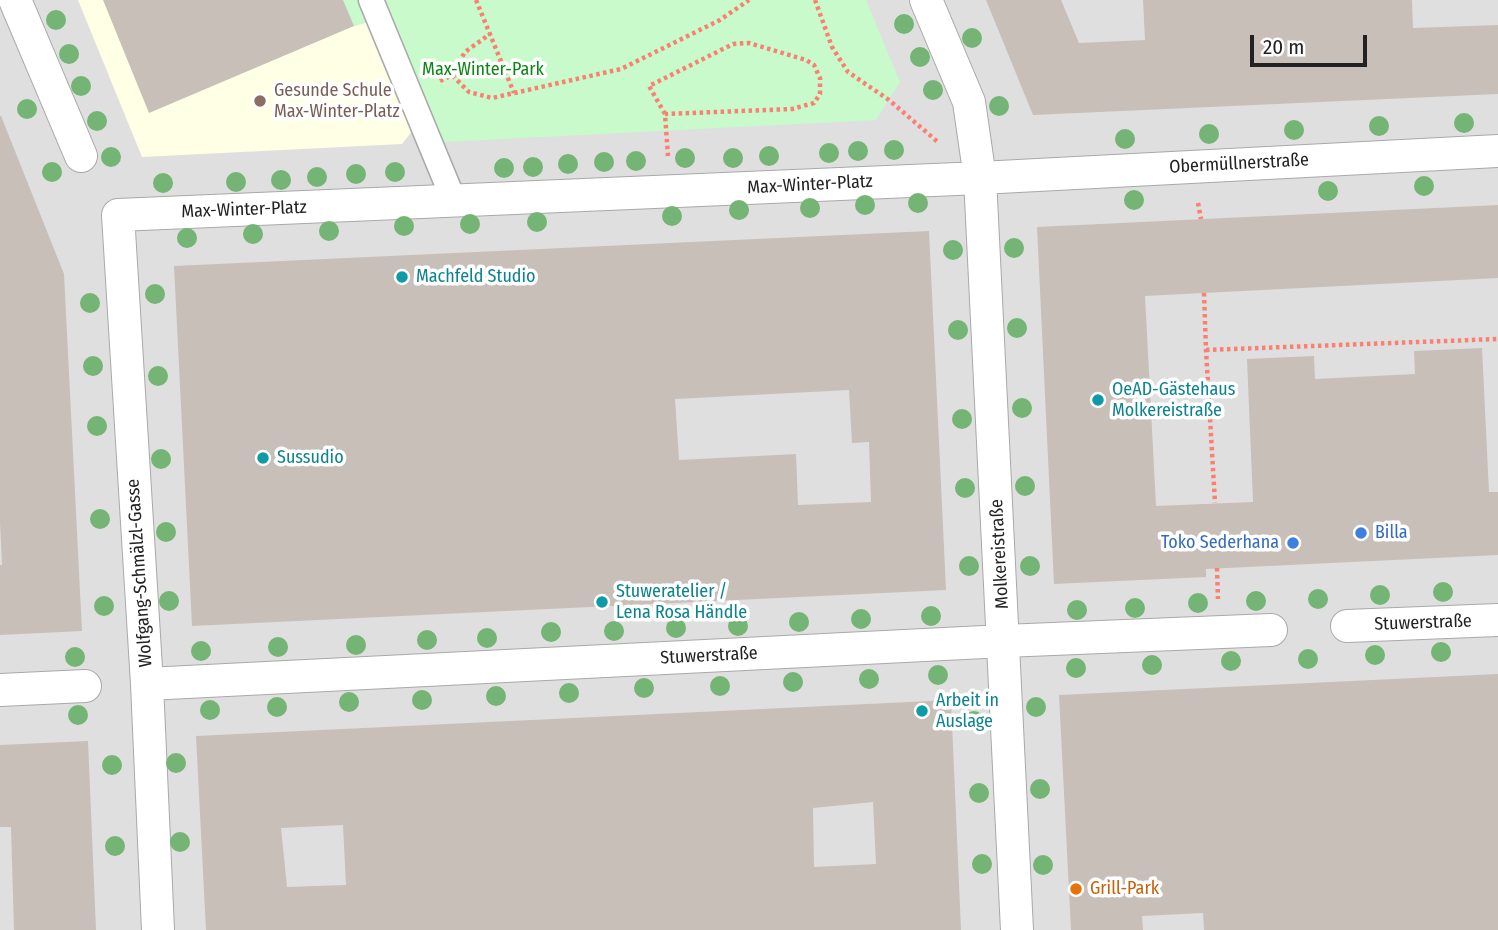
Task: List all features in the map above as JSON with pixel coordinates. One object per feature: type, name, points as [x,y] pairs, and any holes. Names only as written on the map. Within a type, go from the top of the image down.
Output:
[{"type":"street","points":[[15,0],[81,156]]},
{"type":"street","points":[[372,0],[454,201]]},
{"type":"street","points":[[926,0],[969,102],[980,178]]},
{"type":"street","name":"Obermüllnerstraße","points":[[980,178],[1498,151]]},
{"type":"street","name":"Max-Winter-Platz","points":[[118,215],[980,178]]},
{"type":"street","name":"Molkereistraße","points":[[980,178],[1017,930]]},
{"type":"street","name":"Wolfgang-Schmälzl-Gasse","points":[[118,215],[147,684],[158,930]]},
{"type":"street","name":"Stuwerstraße","points":[[1347,626],[1498,620]]},
{"type":"street","name":"Stuwerstraße","points":[[147,684],[1271,630]]},
{"type":"street","points":[[0,690],[85,686]]},
{"type":"path","points":[[476,0],[514,93]]},
{"type":"path","points":[[452,75],[469,92],[492,98],[621,69],[720,20],[749,0]]},
{"type":"path","points":[[815,0],[832,47],[848,72],[889,100],[980,178]]},
{"type":"path","points":[[410,95],[452,75],[465,52],[490,34]]},
{"type":"path","points":[[665,114],[792,109],[814,103],[820,94],[820,78],[814,65],[806,60],[749,43],[733,44],[649,86],[665,114],[670,192]]},
{"type":"path","points":[[1205,293],[1215,503]]},
{"type":"path","points":[[1206,350],[1498,339]]},
{"type":"shaded area","points":[[0,0],[1498,0],[1498,930],[0,930]]},
{"type":"shaded area","name":"Gesunde Schule Max-Winter-Platz","points":[[78,0],[343,0],[354,26],[368,22],[413,130],[402,144],[142,157]]},
{"type":"green space","name":"Max-Winter-Park","points":[[343,0],[866,0],[900,82],[876,120],[443,142],[368,22],[354,26]]},
{"type":"building","points":[[103,0],[343,0],[354,26],[149,113]]},
{"type":"building","points":[[986,0],[1061,0],[1079,43],[1145,40],[1143,0],[1412,0],[1413,28],[1498,25],[1498,94],[1033,115]]},
{"type":"building","points":[[0,116],[64,274],[82,631],[0,635]]},
{"type":"building","points":[[1498,205],[1498,278],[1145,296],[1156,506],[1253,502],[1247,359],[1314,356],[1315,379],[1415,374],[1414,351],[1482,348],[1489,492],[1498,492],[1498,555],[1206,569],[1206,577],[1054,584],[1037,227]]},
{"type":"building","points":[[929,231],[946,590],[192,626],[174,266]],"holes":[[[849,390],[852,443],[869,442],[871,502],[798,505],[796,454],[679,460],[675,399]]]},
{"type":"building","points":[[1498,674],[1498,930],[1204,930],[1203,913],[1142,916],[1143,930],[1071,930],[1059,695]]},
{"type":"building","points":[[951,700],[961,930],[206,930],[196,736]],"holes":[[[873,802],[876,864],[814,867],[813,808]],[[343,825],[346,885],[287,887],[281,828]]]},
{"type":"building","points":[[88,741],[96,930],[14,930],[11,827],[0,827],[0,745]]},
{"type":"place","name":"Gesunde Schule Max-Winter-Platz","points":[[260,101]]},
{"type":"place","name":"Machfeld Studio","points":[[402,277]]},
{"type":"place","name":"OeAD-Gästehaus Molkereistraße","points":[[1098,400]]},
{"type":"place","name":"Sussudio","points":[[263,458]]},
{"type":"place","name":"Billa","points":[[1361,533]]},
{"type":"place","name":"Toko Sederhana","points":[[1293,543]]},
{"type":"place","name":"Stuweratelier / Lena Rosa Händle","points":[[602,602]]},
{"type":"place","name":"Arbeit in Auslage","points":[[922,711]]},
{"type":"place","name":"Grill-Park","points":[[1076,889]]}]
